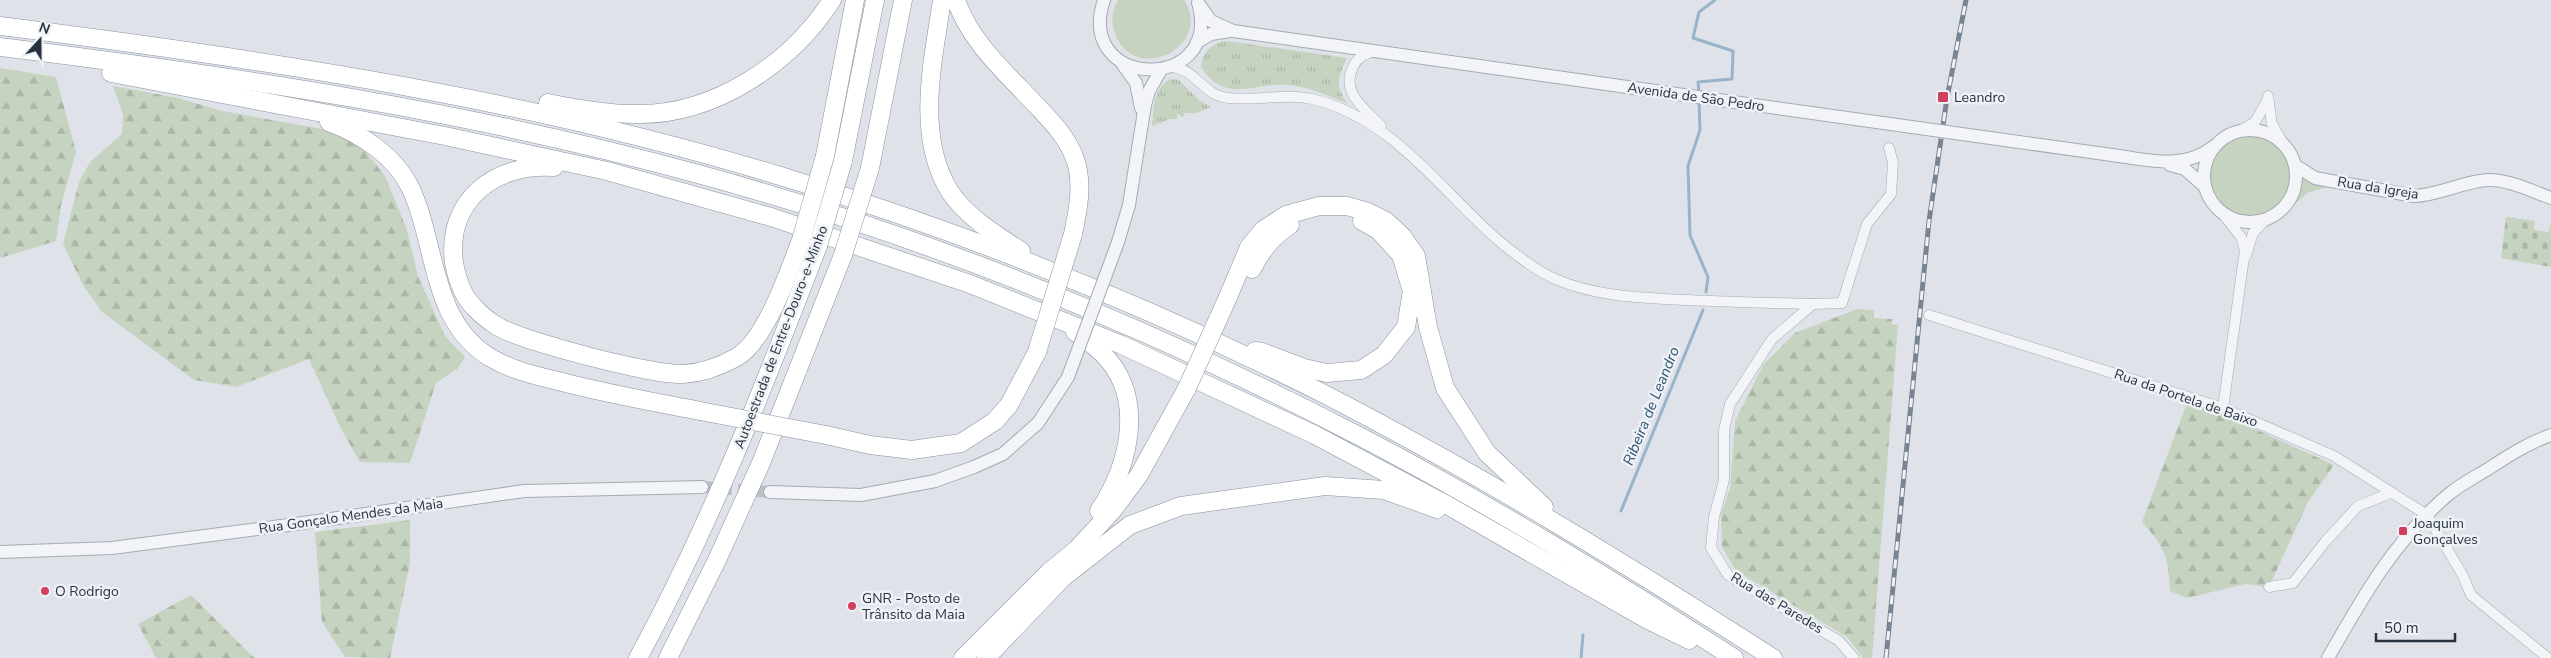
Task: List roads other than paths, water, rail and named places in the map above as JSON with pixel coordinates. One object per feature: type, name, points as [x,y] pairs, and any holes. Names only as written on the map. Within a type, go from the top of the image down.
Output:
[{"type":"highway","points":[[492,103],[531,100],[582,110],[636,114],[682,108],[728,91],[768,68],[800,41],[832,0]]},
{"type":"highway","points":[[607,172],[548,167],[522,168],[505,172],[476,190],[460,213],[452,245],[457,280],[472,306],[498,327],[545,344],[650,371],[682,374],[708,370],[738,356],[757,336],[783,288],[801,240],[825,156],[854,0]]},
{"type":"highway","name":"Autoestrada de Entre-Douro-e-Minho","points":[[638,658],[693,549],[732,463],[818,246],[843,161],[874,0]]},
{"type":"highway","name":"Autoestrada de Entre-Douro-e-Minho","points":[[668,658],[710,575],[761,463],[843,256],[870,168],[902,0]]},
{"type":"highway","points":[[942,0],[929,104],[934,154],[950,192],[976,220],[1053,271]]},
{"type":"highway","points":[[288,106],[362,137],[388,157],[410,186],[423,224],[438,287],[461,332],[490,358],[535,376],[598,391],[870,445],[912,450],[935,448],[962,443],[995,421],[1009,405],[1037,352],[1073,234],[1079,206],[1076,163],[1068,142],[1054,123],[980,44],[967,26],[956,0]]},
{"type":"highway","points":[[0,26],[296,67],[492,103],[651,140],[803,183],[913,219],[1053,271],[1235,351],[1404,436],[1572,532],[1773,658]]},
{"type":"highway","points":[[0,47],[336,94],[541,134],[700,174],[924,245],[1001,274],[1116,322],[1217,367],[1356,434],[1524,528],[1734,658]]},
{"type":"highway","points":[[52,53],[109,72],[492,146],[607,172],[798,225],[918,266],[1028,306],[1216,387],[1360,458],[1648,620],[1726,658]]},
{"type":"highway","points":[[1233,299],[1249,247],[1263,230],[1286,215],[1319,206],[1348,206],[1368,212],[1386,221],[1402,236],[1416,256],[1428,327],[1445,388],[1487,452],[1572,532]]},
{"type":"highway","points":[[986,658],[1065,576],[1148,481],[1233,299],[1260,253],[1273,237],[1289,226],[1316,217],[1346,217],[1363,221],[1378,230],[1401,255],[1412,291],[1406,327],[1384,355],[1361,370],[1326,372],[1304,368],[1262,352],[1235,351]]},
{"type":"highway","points":[[1028,306],[1069,327],[1102,353],[1119,378],[1127,404],[1129,435],[1122,469],[1108,498],[1088,525],[1077,549]]},
{"type":"highway","points":[[963,658],[1048,573],[1077,549],[1113,510],[1138,475],[1192,389]]},
{"type":"highway","points":[[1065,576],[1130,525],[1153,515],[1181,506],[1296,488],[1325,486],[1384,490],[1489,529]]},
{"type":"street","name":"Avenida de São Pedro","points":[[1198,1],[1211,21],[1233,31]]},
{"type":"street","points":[[1198,1],[1201,28],[1194,46],[1190,67],[1198,81]]},
{"type":"street","points":[[1101,3],[1100,32],[1110,52],[1118,59],[1136,83],[1140,93],[1142,120]]},
{"type":"street","name":"Avenida de São Pedro","points":[[1166,68],[1211,34],[1233,31],[2160,162],[2185,169],[2204,186]]},
{"type":"street","points":[[1376,51],[1366,53],[1355,63],[1348,81],[1350,92],[1476,220],[1517,256],[1554,279],[1598,293],[1637,298],[1813,304],[1842,303],[1867,224],[1891,194],[1893,163],[1890,148]]},
{"type":"street","points":[[1118,59],[1138,70],[1166,68],[1185,71],[1206,90],[1229,98],[1284,96],[1312,99],[1378,127],[1400,144]]},
{"type":"street","points":[[770,492],[861,495],[935,481],[974,468],[1003,454],[1038,423],[1068,377],[1118,242],[1135,172],[1142,120],[1149,91],[1166,68]]},
{"type":"street","points":[[2223,408],[2245,250],[2241,237],[2208,198],[2204,186],[2204,169],[2209,154],[2219,141],[2255,122],[2268,96],[2272,124],[2295,165],[2296,180],[2293,194],[2285,207],[2265,220],[2253,233],[2243,269]]},
{"type":"street","points":[[2238,132],[2248,130],[2262,132],[2284,145]]},
{"type":"street","name":"Avenida de São Pedro","points":[[2160,162],[2187,161],[2215,146]]},
{"type":"street","name":"Rua da Igreja","points":[[2295,165],[2315,178],[2414,196],[2429,196],[2487,180],[2511,183],[2551,198]]},
{"type":"street","points":[[2223,214],[2231,219],[2245,223],[2265,220]]},
{"type":"street","name":"Rua das Paredes","points":[[1813,304],[1772,339],[1730,404],[1724,430],[1724,480],[1714,517],[1711,548],[1728,575],[1839,640],[1854,658]]},
{"type":"street","name":"Rua da Portela de Baixo","points":[[1930,315],[2223,408],[2334,456],[2426,515]]},
{"type":"street","points":[[2328,658],[2359,604],[2394,551],[2426,515],[2458,488],[2519,449],[2551,435]]},
{"type":"street","name":"Rua Gonçalo Mendes da Maia","points":[[0,552],[112,548],[524,491],[702,487]]},
{"type":"street","points":[[2269,587],[2293,583],[2325,542],[2358,506],[2391,493]]},
{"type":"street","points":[[2426,515],[2462,574],[2470,595],[2548,658]]},
{"type":"waterway","name":"Ribeira de Leandro","points":[[1699,93],[1698,82],[1732,79],[1733,51],[1693,38],[1699,12],[1715,0]]},
{"type":"waterway","name":"Ribeira de Leandro","points":[[1699,100],[1700,130],[1688,166],[1690,235],[1708,277],[1706,292]]},
{"type":"waterway","name":"Ribeira de Leandro","points":[[1621,511],[1703,310]]},
{"type":"waterway","name":"Ribeira de Leandro","points":[[1581,658],[1583,635]]},
{"type":"tunnel","points":[[702,487],[770,492]]},
{"type":"railway","points":[[1886,658],[1929,221],[1947,98],[1966,0]]},
{"type":"place","name":"Leandro","points":[[1943,97]]},
{"type":"place","name":"Joaquim Gonçalves","points":[[2403,531]]},
{"type":"place","name":"O Rodrigo","points":[[45,591]]},
{"type":"place","name":"GNR - Posto de Trânsito da Maia","points":[[852,606]]}]
